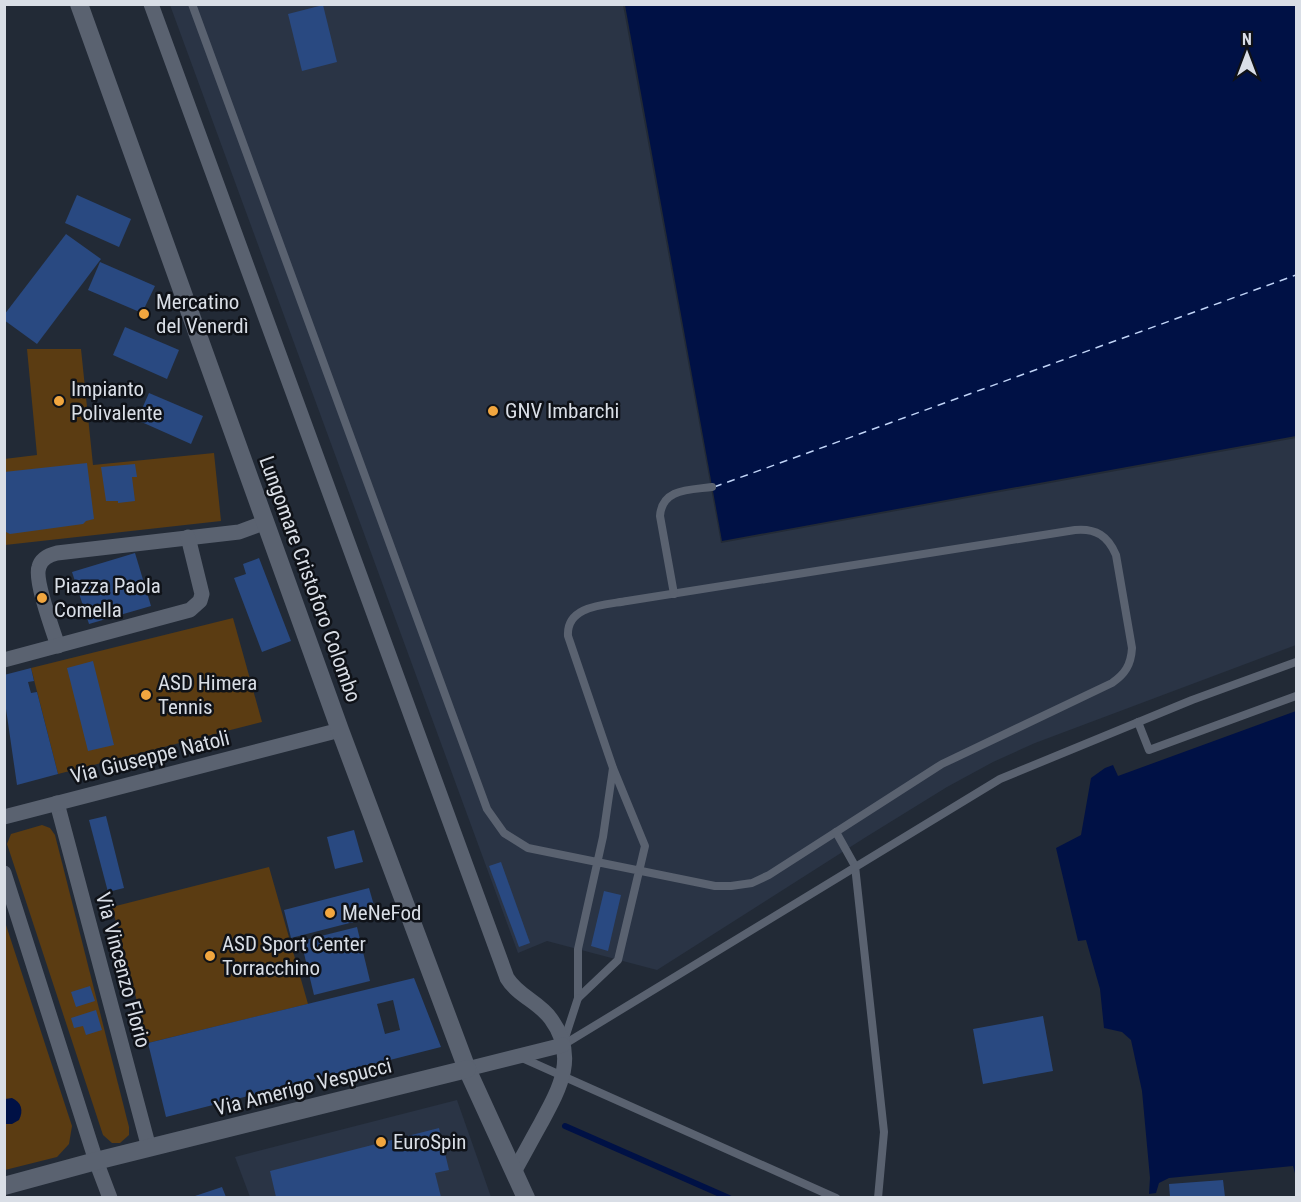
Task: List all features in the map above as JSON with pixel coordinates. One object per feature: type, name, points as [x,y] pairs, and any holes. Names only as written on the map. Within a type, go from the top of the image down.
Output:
[{"type":"street","name":"Lungomare Cristoforo Colombo","points":[[79,4],[340,730],[467,1069],[526,1197]]},
{"type":"street","points":[[151,4],[507,978],[521,995],[537,1005],[550,1018],[557,1028],[563,1046],[565,1064],[559,1089],[514,1172]]},
{"type":"street","points":[[58,646],[38,579],[39,567],[46,557],[239,532],[266,522]]},
{"type":"street","points":[[4,660],[190,610],[196,606],[202,594],[202,587],[188,537]]},
{"type":"street","name":"Via Giuseppe Natoli","points":[[4,817],[340,730]]},
{"type":"street","name":"Via Vincenzo Florio","points":[[57,803],[150,1148]]},
{"type":"street","points":[[4,873],[96,1161],[110,1197]]},
{"type":"street","points":[[467,1069],[563,1046]]},
{"type":"street","name":"Via Amerigo Vespucci","points":[[4,1186],[467,1069]]},
{"type":"lane","points":[[192,4],[487,809],[504,833],[528,848],[639,870],[716,886],[752,883],[769,875],[942,764],[1112,683],[1120,677],[1127,669],[1132,648],[1116,555],[1105,537],[1096,531],[1076,530],[674,594],[584,610],[572,617],[569,622],[568,636],[613,768],[645,846],[639,870],[618,960],[578,998]]},
{"type":"lane","points":[[674,594],[660,516],[661,509],[664,502],[675,493],[712,487]]},
{"type":"lane","points":[[563,1046],[1000,778],[1192,700],[1296,662]]},
{"type":"lane","points":[[1138,722],[1149,750],[1296,696]]},
{"type":"lane","points":[[563,1046],[578,998],[578,949],[603,837],[613,768]]},
{"type":"lane","points":[[836,832],[855,866],[884,1132],[878,1197]]},
{"type":"lane","points":[[519,1056],[836,1197]]},
{"type":"shaded area","points":[[170,5],[623,5],[721,543],[1296,438],[1296,645],[1035,743],[993,762],[947,787],[866,837],[657,970],[547,941],[518,953]]},
{"type":"shaded area","points":[[625,5],[1296,5],[1296,436],[722,541]]},
{"type":"shaded area","name":"Impianto Polivalente","points":[[27,349],[81,349],[93,465],[214,453],[221,521],[5,545],[4,459],[37,455]]},
{"type":"shaded area","name":"ASD Himera Tennis","points":[[233,618],[262,722],[58,774],[31,668]]},
{"type":"shaded area","points":[[1296,711],[1296,1177],[1293,1166],[1169,1178],[1159,1183],[1156,1193],[1149,1194],[1150,1178],[1142,1091],[1131,1040],[1122,1032],[1104,1028],[1100,989],[1086,940],[1078,941],[1056,848],[1081,835],[1091,778],[1105,768],[1113,765],[1118,776]]},
{"type":"shaded area","points":[[42,825],[50,828],[55,835],[129,1127],[129,1135],[120,1143],[112,1143],[103,1135],[7,844],[11,834]]},
{"type":"shaded area","name":"ASD Sport Center Torracchino","points":[[269,867],[308,1004],[148,1043],[112,907]]},
{"type":"shaded area","points":[[4,919],[72,1126],[69,1144],[57,1157],[5,1170]]},
{"type":"shaded area","points":[[12,1098],[21,1107],[21,1116],[12,1124],[5,1124],[5,1099]]},
{"type":"shaded area","name":"EuroSpin","points":[[457,1100],[491,1197],[250,1197],[235,1157]]},
{"type":"building","points":[[323,5],[337,62],[302,71],[288,14]]},
{"type":"building","points":[[77,195],[131,219],[119,247],[65,223]]},
{"type":"building","points":[[66,234],[101,259],[37,344],[4,320],[4,315]]},
{"type":"building","points":[[100,262],[155,286],[142,313],[88,290]]},
{"type":"building","points":[[125,327],[179,350],[167,379],[113,355]]},
{"type":"building","points":[[149,393],[203,416],[191,444],[137,420]]},
{"type":"building","points":[[87,463],[94,519],[83,524],[10,534],[4,531],[4,472]]},
{"type":"building","points":[[135,464],[137,477],[132,477],[135,501],[118,503],[118,501],[106,501],[101,467]]},
{"type":"building","points":[[135,553],[151,606],[89,624],[72,572]]},
{"type":"building","points":[[259,558],[291,641],[262,652],[234,578],[246,574],[243,564]]},
{"type":"building","points":[[93,661],[114,745],[88,751],[67,668]]},
{"type":"building","points":[[31,668],[34,681],[28,682],[31,693],[37,692],[58,774],[17,785],[4,695],[4,675]]},
{"type":"building","points":[[106,816],[124,888],[108,892],[89,820]]},
{"type":"building","points":[[354,830],[363,862],[335,869],[327,837]]},
{"type":"building","points":[[501,862],[530,943],[519,947],[489,866]]},
{"type":"building","name":"MeNeFod","points":[[369,888],[377,916],[291,938],[284,910]]},
{"type":"building","points":[[604,891],[621,895],[608,951],[591,946]]},
{"type":"building","points":[[357,927],[370,981],[314,995],[301,941]]},
{"type":"building","points":[[414,978],[441,1047],[166,1117],[148,1043]],"holes":[[[393,1000],[400,1030],[385,1034],[377,1004]]]},
{"type":"building","points":[[90,986],[95,1001],[76,1007],[71,992]]},
{"type":"building","points":[[96,1010],[102,1030],[86,1035],[83,1026],[74,1028],[71,1018]]},
{"type":"building","points":[[1043,1016],[1053,1071],[983,1084],[973,1029]]},
{"type":"building","points":[[439,1128],[449,1170],[435,1173],[441,1197],[276,1197],[270,1171]]},
{"type":"building","points":[[1223,1180],[1225,1197],[1170,1197],[1169,1184]]},
{"type":"building","points":[[222,1187],[226,1197],[192,1197]]},
{"type":"waterway","points":[[565,1126],[729,1198]]},
{"type":"ferry route","points":[[714,487],[1296,275]]},
{"type":"place","name":"Mercatino del Venerdì","points":[[144,314]]},
{"type":"place","name":"Impianto Polivalente","points":[[59,401]]},
{"type":"place","name":"GNV Imbarchi","points":[[493,411]]},
{"type":"place","name":"Piazza Paola Comella","points":[[42,598]]},
{"type":"place","name":"ASD Himera Tennis","points":[[146,695]]},
{"type":"place","name":"MeNeFod","points":[[330,913]]},
{"type":"place","name":"ASD Sport Center Torracchino","points":[[210,956]]},
{"type":"place","name":"EuroSpin","points":[[381,1142]]}]
